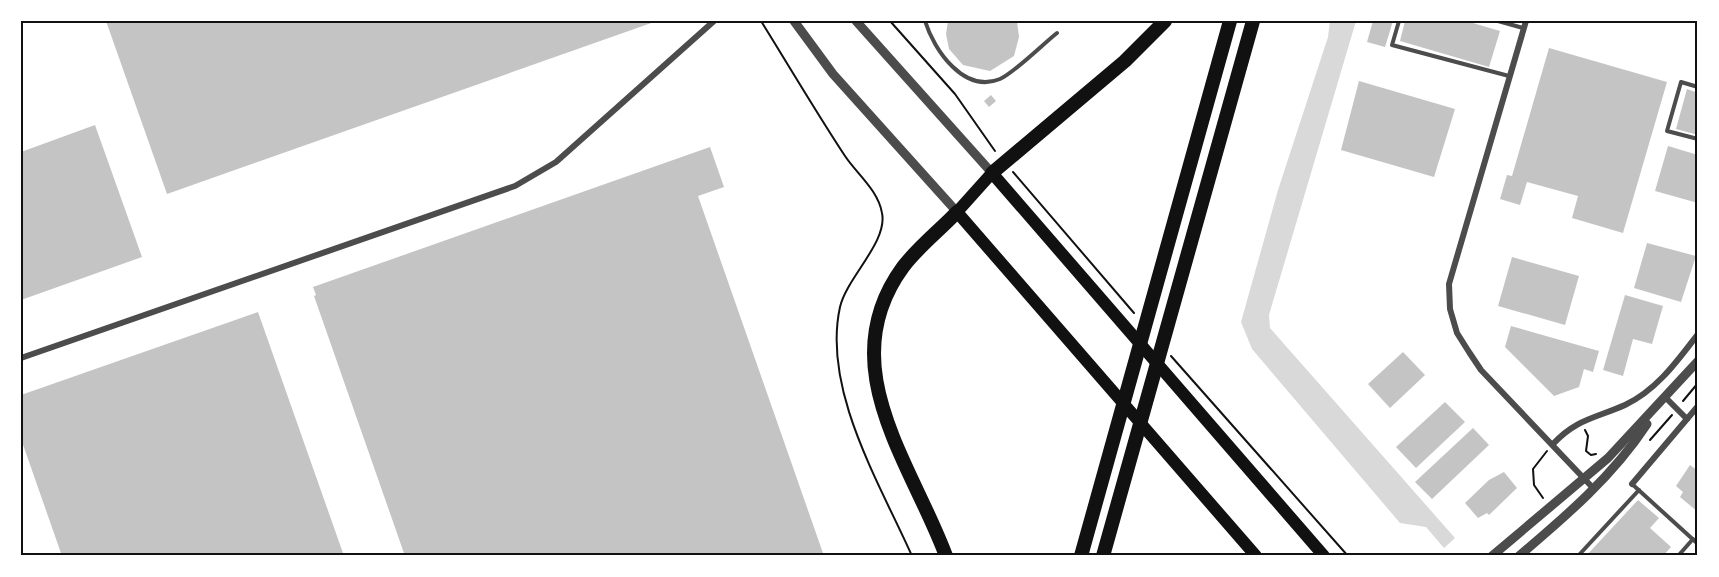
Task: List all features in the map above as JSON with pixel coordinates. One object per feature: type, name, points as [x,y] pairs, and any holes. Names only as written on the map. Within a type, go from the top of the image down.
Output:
[{"type":"highway","points":[[992,173],[1125,61],[1165,21]]},
{"type":"highway","points":[[1081,556],[1230,21]]},
{"type":"highway","points":[[1103,556],[1253,21]]},
{"type":"highway","points":[[946,556],[934,523],[885,419],[876,386],[873,341],[887,293],[904,266],[957,212]]},
{"type":"main road","points":[[1256,556],[957,212],[992,173],[1324,556]]},
{"type":"street","points":[[21,358],[515,186],[536,176],[556,162],[714,21]]},
{"type":"street","points":[[795,21],[833,74],[957,212]]},
{"type":"street","points":[[1526,21],[1449,284],[1450,309],[1457,333],[1481,370],[1594,489]]},
{"type":"street","points":[[861,23],[992,173]]},
{"type":"street","points":[[1553,444],[1580,421],[1626,404],[1652,387],[1672,367],[1698,334]]},
{"type":"street","points":[[1491,556],[1608,458],[1698,361]]},
{"type":"street","points":[[1663,401],[1688,419]]},
{"type":"street","points":[[1519,556],[1594,489],[1632,447],[1663,401]]},
{"type":"street","points":[[1632,484],[1698,406]]},
{"type":"lane","points":[[925,21],[930,36],[945,58],[961,74],[982,82],[1001,79],[1057,33]]},
{"type":"lane","points":[[1399,21],[1392,45],[1510,76]]},
{"type":"lane","points":[[1498,21],[1524,29]]},
{"type":"lane","points":[[1698,87],[1681,82],[1667,131],[1698,140]]},
{"type":"lane","points":[[1632,484],[1698,544]]},
{"type":"lane","points":[[1578,556],[1639,490]]},
{"type":"lane","points":[[1678,556],[1693,539]]},
{"type":"path","points":[[760,21],[846,157],[880,204],[883,215],[879,235],[848,287],[840,306],[838,331],[840,385],[852,420],[912,556]]},
{"type":"path","points":[[1200,388],[1348,556]]},
{"type":"path","points":[[1580,421],[1588,436],[1586,450],[1591,455],[1602,454],[1608,458]]},
{"type":"path","points":[[1551,507],[1534,485],[1533,469],[1553,444]]},
{"type":"shaded area","points":[[1330,21],[1356,21],[1269,315],[1270,328],[1455,538],[1444,548],[1426,527],[1400,523],[1252,349],[1241,322],[1278,190],[1328,37]]},
{"type":"building","points":[[106,21],[657,21],[167,194]]},
{"type":"building","points":[[948,21],[1017,21],[1019,37],[1014,56],[990,71],[963,65],[949,49],[946,34]]},
{"type":"building","points":[[1373,21],[1393,21],[1385,47],[1367,42]]},
{"type":"building","points":[[1405,21],[1466,21],[1500,31],[1489,67],[1400,41]]},
{"type":"building","points":[[1549,48],[1667,82],[1623,233],[1572,218],[1578,196],[1527,182],[1520,205],[1500,199],[1507,175],[1512,176]]},
{"type":"building","points":[[1359,81],[1455,109],[1434,177],[1341,150]]},
{"type":"building","points":[[1687,89],[1698,93],[1698,135],[1676,129]]},
{"type":"building","points":[[991,95],[996,101],[989,107],[984,101]]},
{"type":"building","points":[[95,125],[142,257],[21,300],[21,152]]},
{"type":"building","points":[[1668,146],[1698,155],[1698,203],[1655,191]]},
{"type":"building","points":[[710,147],[724,187],[698,196],[824,556],[405,556],[314,296],[316,295],[313,287]]},
{"type":"building","points":[[1647,243],[1696,256],[1681,302],[1634,288]]},
{"type":"building","points":[[1512,257],[1579,276],[1565,325],[1498,306]]},
{"type":"building","points":[[1625,295],[1663,306],[1652,344],[1633,339],[1623,376],[1603,370]]},
{"type":"building","points":[[258,312],[344,556],[62,556],[21,439],[21,395]]},
{"type":"building","points":[[1511,326],[1599,351],[1593,372],[1584,369],[1579,387],[1554,396],[1505,347]]},
{"type":"building","points":[[1403,352],[1425,375],[1390,408],[1368,384]]},
{"type":"building","points":[[1445,402],[1465,422],[1416,468],[1396,447]]},
{"type":"building","points":[[1473,428],[1489,445],[1432,499],[1415,482]]},
{"type":"building","points":[[1690,465],[1698,471],[1698,512],[1680,497],[1683,492],[1676,486]]},
{"type":"building","points":[[1504,472],[1517,488],[1489,515],[1487,513],[1478,518],[1465,503],[1489,480]]},
{"type":"building","points":[[1638,500],[1659,518],[1650,528],[1671,547],[1663,556],[1586,556]]}]
